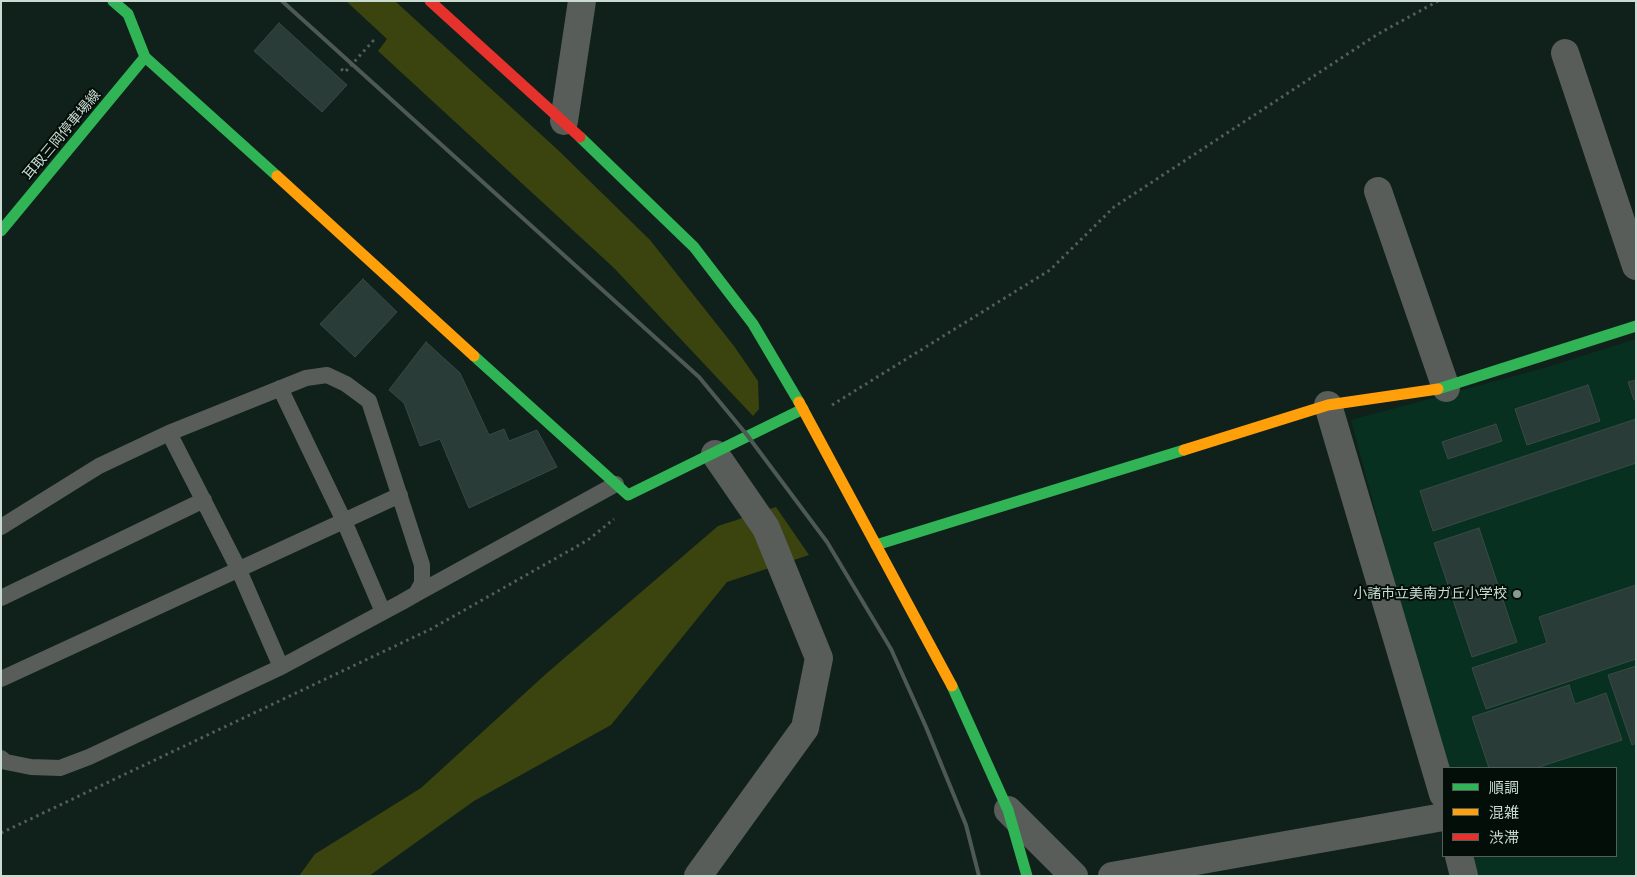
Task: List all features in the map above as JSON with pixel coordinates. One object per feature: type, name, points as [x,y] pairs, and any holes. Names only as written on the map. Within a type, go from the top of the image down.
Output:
[{"type":"street","points":[[113,1],[128,14],[145,57],[622,489],[715,454],[747,435],[806,414]]},
{"type":"street","points":[[430,1],[564,121],[694,247],[753,324],[806,414],[952,688],[1008,810],[1028,876]]},
{"type":"street","points":[[564,121],[582,1]]},
{"type":"street","points":[[1565,54],[1636,266]]},
{"type":"street","name":"耳取三岡停車場線","points":[[1,232],[145,57]]},
{"type":"street","points":[[1378,191],[1446,388]]},
{"type":"street","points":[[876,545],[1328,405],[1446,388],[1636,326]]},
{"type":"street","points":[[1328,405],[1442,791]]},
{"type":"street","points":[[698,876],[805,728],[819,658],[766,528],[715,454]]},
{"type":"street","points":[[1008,810],[1074,876]]},
{"type":"street","points":[[1112,876],[1442,817]]},
{"type":"street","points":[[1460,857],[1464,876]]},
{"type":"lane","points":[[1,527],[99,466],[170,433],[280,388],[306,378],[327,374],[346,384],[368,402],[422,565],[422,583],[416,594]]},
{"type":"lane","points":[[280,388],[344,521],[383,612]]},
{"type":"lane","points":[[170,433],[238,568],[281,667]]},
{"type":"lane","points":[[1,758],[6,762],[31,767],[60,768],[89,757],[281,667],[416,594],[622,489]]},
{"type":"lane","points":[[1,679],[238,568],[400,495]]},
{"type":"lane","points":[[1,598],[204,500]]},
{"type":"path","points":[[806,414],[1050,270],[1114,206],[1378,34],[1438,1]]},
{"type":"path","points":[[341,69],[345,72],[373,41],[369,38]]},
{"type":"path","points":[[1,833],[431,629],[588,540],[618,516],[622,489]]},
{"type":"shaded area","name":"小諸市立美南ガ丘小学校","points":[[1636,339],[1636,876],[1473,876],[1468,857],[1617,857],[1617,767],[1444,767],[1351,420],[1544,368]]},
{"type":"green space","points":[[346,1],[395,1],[559,151],[650,240],[734,346],[758,381],[759,409],[753,416],[614,268],[378,51],[387,39]]},
{"type":"green space","points":[[776,507],[809,555],[727,582],[611,725],[474,801],[369,876],[299,876],[315,854],[421,788],[547,673],[718,526]]},
{"type":"building","points":[[279,23],[347,85],[322,112],[254,51]]},
{"type":"building","points":[[363,279],[397,312],[355,357],[320,324]]},
{"type":"building","points":[[426,342],[460,373],[489,435],[504,429],[509,441],[537,430],[557,467],[469,508],[440,439],[420,446],[404,403],[389,390]]},
{"type":"building","points":[[1636,380],[1636,399],[1634,400],[1628,382]]},
{"type":"building","points":[[1588,385],[1600,421],[1527,445],[1515,409]]},
{"type":"building","points":[[1636,419],[1636,463],[1433,531],[1420,491]]},
{"type":"building","points":[[1496,424],[1502,441],[1448,459],[1442,442]]},
{"type":"building","points":[[1479,528],[1517,642],[1472,657],[1434,543]]},
{"type":"building","points":[[1636,585],[1636,659],[1486,709],[1472,668],[1547,643],[1539,617]]},
{"type":"building","points":[[1636,666],[1636,743],[1632,745],[1608,675]]},
{"type":"building","points":[[1569,685],[1575,704],[1606,693],[1622,740],[1539,767],[1489,767],[1472,717]]},
{"type":"railway","points":[[282,1],[699,377],[747,435],[827,542],[891,649],[926,727],[966,825],[979,876]]},
{"type":"traffic: fast","points":[[113,1],[128,14],[145,57],[277,176]]},
{"type":"traffic: fast","points":[[1,231],[145,57]]},
{"type":"traffic: fast","points":[[580,137],[694,247],[753,324],[799,402]]},
{"type":"traffic: fast","points":[[1438,389],[1636,326]]},
{"type":"traffic: fast","points":[[474,356],[628,495],[803,409]]},
{"type":"traffic: fast","points":[[876,545],[1184,450]]},
{"type":"traffic: fast","points":[[952,686],[1008,810],[1027,876]]},
{"type":"traffic: slow","points":[[277,176],[474,356]]},
{"type":"traffic: slow","points":[[1184,450],[1328,405],[1438,389]]},
{"type":"traffic: slow","points":[[799,402],[952,686]]},
{"type":"traffic: jam","points":[[430,1],[580,137]]},
{"type":"place","name":"小諸市立美南ガ丘小学校","points":[[1517,594]]}]
